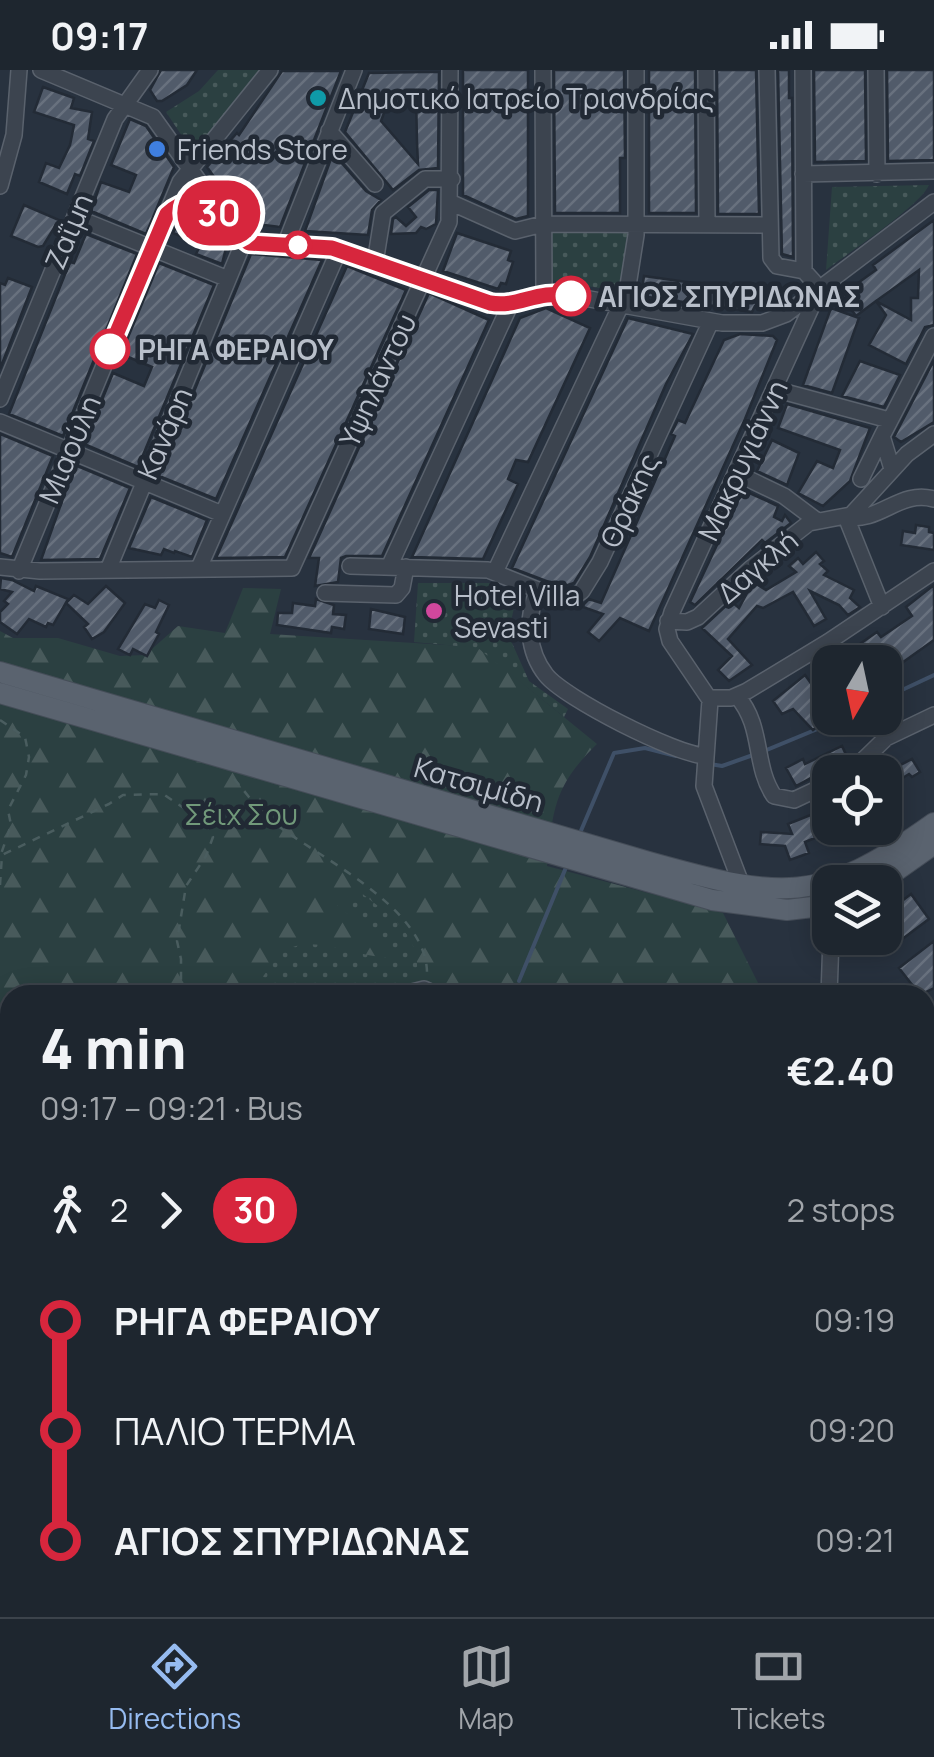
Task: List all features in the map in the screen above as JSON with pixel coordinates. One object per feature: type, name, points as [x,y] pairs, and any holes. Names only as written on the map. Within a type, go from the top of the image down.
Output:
[{"type":"main road","name":"Κατσιμίδη","points":[[0,672],[556,845]]},
{"type":"main road","name":"Κατσιμίδη","points":[[0,693],[578,851],[742,886],[779,891],[812,886]]},
{"type":"main road","name":"Κατσιμίδη","points":[[869,865],[934,823]]},
{"type":"main road","points":[[902,867],[934,844]]},
{"type":"main road","name":"Κατσιμίδη","points":[[578,851],[731,904],[788,910],[812,908]]},
{"type":"street","points":[[0,186],[12,149],[8,114],[18,70]]},
{"type":"street","points":[[41,70],[158,121],[244,241],[338,250],[490,303],[544,293],[734,324],[767,322],[786,314],[931,207]]},
{"type":"street","name":"Ζαΐμη","points":[[0,399],[124,103],[150,70]]},
{"type":"street","name":"Μιαούλη","points":[[18,571],[180,182],[270,70]]},
{"type":"street","points":[[285,245],[354,70]]},
{"type":"street","name":"Υψηλάντου","points":[[199,568],[292,568],[450,222],[450,70]]},
{"type":"street","points":[[543,70],[544,293]]},
{"type":"street","points":[[495,572],[627,292],[636,224],[636,70]]},
{"type":"street","points":[[706,70],[707,224]]},
{"type":"street","points":[[768,70],[772,261],[781,267],[804,271],[817,291]]},
{"type":"street","points":[[803,70],[804,271]]},
{"type":"street","points":[[876,70],[877,174]]},
{"type":"street","points":[[330,131],[375,184]]},
{"type":"street","points":[[803,174],[934,171]]},
{"type":"street","points":[[375,263],[383,214],[425,180],[452,180]]},
{"type":"street","points":[[452,203],[514,231],[543,224],[770,225]]},
{"type":"street","points":[[167,214],[179,205],[190,204],[223,215]]},
{"type":"street","points":[[75,218],[228,279]]},
{"type":"street","name":"Κανάρη","points":[[108,570],[244,241]]},
{"type":"street","points":[[0,567],[18,571],[199,568],[338,250]]},
{"type":"street","name":"Μακρυγιάννη","points":[[668,625],[817,291]]},
{"type":"street","points":[[326,594],[396,595],[402,591],[398,567],[511,302]]},
{"type":"street","name":"Θράκης","points":[[537,592],[561,599],[574,597],[592,577],[712,321]]},
{"type":"street","points":[[861,480],[934,336]]},
{"type":"street","points":[[774,389],[889,420]]},
{"type":"street","points":[[0,422],[222,514]]},
{"type":"street","points":[[882,606],[846,518],[911,450],[934,434]]},
{"type":"street","points":[[882,436],[892,469]]},
{"type":"street","points":[[736,473],[784,496],[816,520]]},
{"type":"street","name":"Δαγκλή","points":[[668,625],[694,619],[750,569],[816,520],[870,516],[913,495],[934,499]]},
{"type":"street","points":[[350,566],[495,572],[537,592],[530,634],[535,655],[548,678],[643,736],[706,761]]},
{"type":"street","points":[[710,698],[738,696],[934,571]]},
{"type":"street","points":[[668,625],[670,641],[710,698],[706,799],[742,886]]},
{"type":"street","points":[[738,696],[752,716],[770,790],[781,800],[798,799],[812,792]]},
{"type":"street","points":[[868,755],[886,738],[934,715]]},
{"type":"street","points":[[829,985],[830,955]]},
{"type":"street","points":[[830,970],[835,955]]},
{"type":"path","points":[[0,720],[25,737],[29,758],[26,776],[8,810],[10,825],[1,856],[0,885]]},
{"type":"path","points":[[234,779],[266,816],[369,890],[410,926],[425,952],[429,985]]},
{"type":"path","points":[[1,856],[122,795],[163,794],[206,824],[213,837],[206,856],[186,886],[176,940],[181,959],[179,985]]},
{"type":"green space","points":[[218,70],[263,70],[199,150],[192,151],[166,112],[199,91]]},
{"type":"green space","points":[[929,185],[898,217],[826,270],[832,187]]},
{"type":"green space","points":[[546,226],[633,228],[622,292],[546,279]]},
{"type":"green space","points":[[418,583],[491,583],[517,595],[508,634],[529,681],[568,709],[564,717],[478,648],[414,642]]},
{"type":"green space","name":"Σέιχ Σου","points":[[243,588],[281,589],[270,634],[478,647],[597,744],[572,773],[558,799],[547,866],[723,913],[759,985],[0,985],[0,631],[13,638],[58,638],[120,656],[145,655],[178,626],[225,633]]},
{"type":"green space","points":[[356,889],[399,924],[417,959],[415,985],[257,985],[279,956],[295,946],[322,945],[392,957],[396,949],[337,906]]},
{"type":"building","points":[[161,70],[197,70],[187,85],[157,101],[150,90]]},
{"type":"building","points":[[463,70],[528,70],[528,216],[516,219],[463,195]]},
{"type":"building","points":[[554,70],[624,70],[625,158],[620,158],[620,213],[555,213]]},
{"type":"building","points":[[649,70],[695,70],[696,213],[649,213]]},
{"type":"building","points":[[717,70],[756,70],[759,214],[718,214]]},
{"type":"building","points":[[778,70],[789,70],[792,98],[793,257],[782,254]]},
{"type":"building","points":[[814,70],[865,70],[866,161],[815,162]]},
{"type":"building","points":[[887,70],[934,70],[934,160],[888,161]]},
{"type":"building","points":[[282,71],[341,71],[280,227],[247,223],[207,167],[239,135]]},
{"type":"building","points":[[439,72],[438,168],[419,170],[393,190],[345,132],[369,73]],"holes":[[[416,94],[418,164],[381,121],[390,97]]]},
{"type":"building","points":[[43,87],[74,98],[71,108],[92,112],[88,139],[94,141],[80,176],[75,174],[67,194],[39,182],[46,163],[59,168],[74,125],[34,112]]},
{"type":"building","points":[[130,119],[146,126],[174,167],[146,234],[91,211],[101,182],[129,192],[136,175],[111,165]]},
{"type":"building","points":[[333,153],[366,191],[381,200],[372,210],[368,235],[305,231]]},
{"type":"building","points":[[429,190],[438,190],[436,224],[421,227],[416,233],[391,234],[393,219],[396,217],[406,226],[416,217],[408,207]]},
{"type":"building","points":[[24,205],[59,220],[43,246],[11,236]]},
{"type":"building","points":[[181,218],[215,231],[226,248],[222,264],[196,254],[201,244],[173,233]]},
{"type":"building","points":[[934,220],[934,325],[925,327],[906,364],[869,345],[886,315],[876,301],[856,316],[844,299],[844,293],[876,270],[873,265]],"holes":[[[919,270],[918,298],[911,298],[911,320],[876,301]]]},
{"type":"building","points":[[457,233],[511,251],[508,260],[513,262],[506,284],[501,283],[498,289],[443,271]]},
{"type":"building","points":[[86,234],[137,254],[63,436],[9,414],[70,262],[74,263]]},
{"type":"building","points":[[251,254],[322,260],[216,499],[159,476]]},
{"type":"building","points":[[159,263],[214,285],[138,467],[84,444],[113,373],[144,386],[152,367],[121,354]]},
{"type":"building","points":[[347,266],[406,290],[285,557],[216,558]]},
{"type":"building","points":[[644,276],[758,292],[759,285],[770,286],[767,308],[755,306],[752,312],[707,305],[707,309],[698,304],[641,296]]},
{"type":"building","points":[[8,278],[32,287],[0,369],[0,283],[5,285]]},
{"type":"building","points":[[429,293],[489,320],[382,556],[341,558],[338,582],[315,586],[319,558],[309,558]]},
{"type":"building","points":[[546,308],[590,328],[528,462],[516,460],[508,479],[518,484],[483,559],[412,557],[520,318]]},
{"type":"building","points":[[831,308],[859,318],[832,393],[803,385]]},
{"type":"building","points":[[628,318],[693,334],[666,384],[590,557],[574,583],[562,587],[512,568]]},
{"type":"building","points":[[740,334],[773,336],[777,340],[649,631],[620,618],[599,641],[588,632],[603,614],[583,607],[584,604],[589,599],[601,603],[675,436],[671,434],[678,420],[685,423],[724,340]]},
{"type":"building","points":[[934,360],[934,422],[901,442],[894,437]]},
{"type":"building","points":[[860,361],[900,375],[884,407],[842,396]]},
{"type":"building","points":[[787,404],[870,428],[850,481],[823,506],[798,493],[817,461],[833,468],[840,450],[778,428]]},
{"type":"building","points":[[0,434],[53,456],[12,557],[0,553]]},
{"type":"building","points":[[772,440],[799,453],[787,485],[757,471]]},
{"type":"building","points":[[75,465],[130,488],[100,559],[41,560]]},
{"type":"building","points":[[743,490],[778,506],[774,517],[782,521],[785,515],[791,523],[765,543],[762,540],[695,605],[690,602]]},
{"type":"building","points":[[151,497],[207,520],[192,557],[164,549],[161,555],[129,548]]},
{"type":"building","points":[[916,525],[929,527],[929,532],[934,533],[934,550],[901,545],[903,531],[915,533]]},
{"type":"building","points":[[816,552],[824,561],[820,564],[828,571],[824,575],[854,590],[850,598],[860,607],[848,615],[839,605],[810,591],[826,619],[814,626],[793,592],[763,608],[757,606],[728,639],[752,665],[729,681],[718,670],[732,656],[702,628],[731,601],[739,608],[753,582],[766,590],[796,572],[789,566],[798,558],[803,564]]},
{"type":"building","points":[[1,578],[68,599],[53,625],[48,623],[46,627],[29,619],[17,634],[0,622],[0,612],[8,604],[4,601],[12,592],[0,589]]},
{"type":"building","points":[[934,585],[934,640],[902,663],[902,645],[858,645],[877,632],[881,637],[912,616],[906,607]]},
{"type":"building","points":[[106,586],[125,603],[104,632],[92,639],[84,627],[88,624],[66,603],[74,595],[88,604]]},
{"type":"building","points":[[316,599],[334,605],[333,614],[346,615],[344,629],[332,627],[331,633],[277,625],[278,613],[292,613],[293,603],[315,606]]},
{"type":"building","points":[[159,600],[169,605],[147,656],[133,649],[130,655],[118,649],[145,604],[155,608]]},
{"type":"building","points":[[371,609],[405,617],[403,634],[369,629]]},
{"type":"building","points":[[805,675],[812,685],[812,729],[793,709],[782,714],[773,701]]},
{"type":"building","points":[[842,746],[846,755],[824,755]]},
{"type":"building","points":[[803,759],[805,764],[812,761],[812,777],[796,786],[786,768]]},
{"type":"building","points":[[912,759],[920,772],[902,778],[902,764]]},
{"type":"building","points":[[812,814],[812,839],[805,842],[809,853],[790,860],[785,846],[760,844],[761,832],[792,834],[788,824]]},
{"type":"building","points":[[911,894],[929,919],[902,939],[902,901]]},
{"type":"building","points":[[934,941],[934,985],[912,985],[899,968]]},
{"type":"waterway","points":[[902,690],[934,675]]},
{"type":"waterway","points":[[762,752],[812,731]]},
{"type":"waterway","points":[[580,833],[614,753],[645,748],[676,756]]},
{"type":"waterway","points":[[710,764],[722,766],[753,755]]},
{"type":"waterway","points":[[519,981],[567,865]]},
{"type":"bus line","name":"30","points":[[110,349],[167,214],[184,204],[203,206],[223,215],[249,243],[332,248],[490,303],[508,303],[546,292],[571,296]]},
{"type":"place","name":"Δημοτικό Ιατρείο Τριανδρίας","points":[[318,98]]},
{"type":"place","name":"Friends Store","points":[[157,149]]},
{"type":"place","name":"ΑΓΙΟΣ ΣΠΥΡΙΔΩΝΑΣ","points":[[571,296]]},
{"type":"place","name":"ΡΗΓΑ ΦΕΡΑΙΟΥ","points":[[110,349]]},
{"type":"place","name":"Hotel Villa Sevasti","points":[[434,611]]}]
